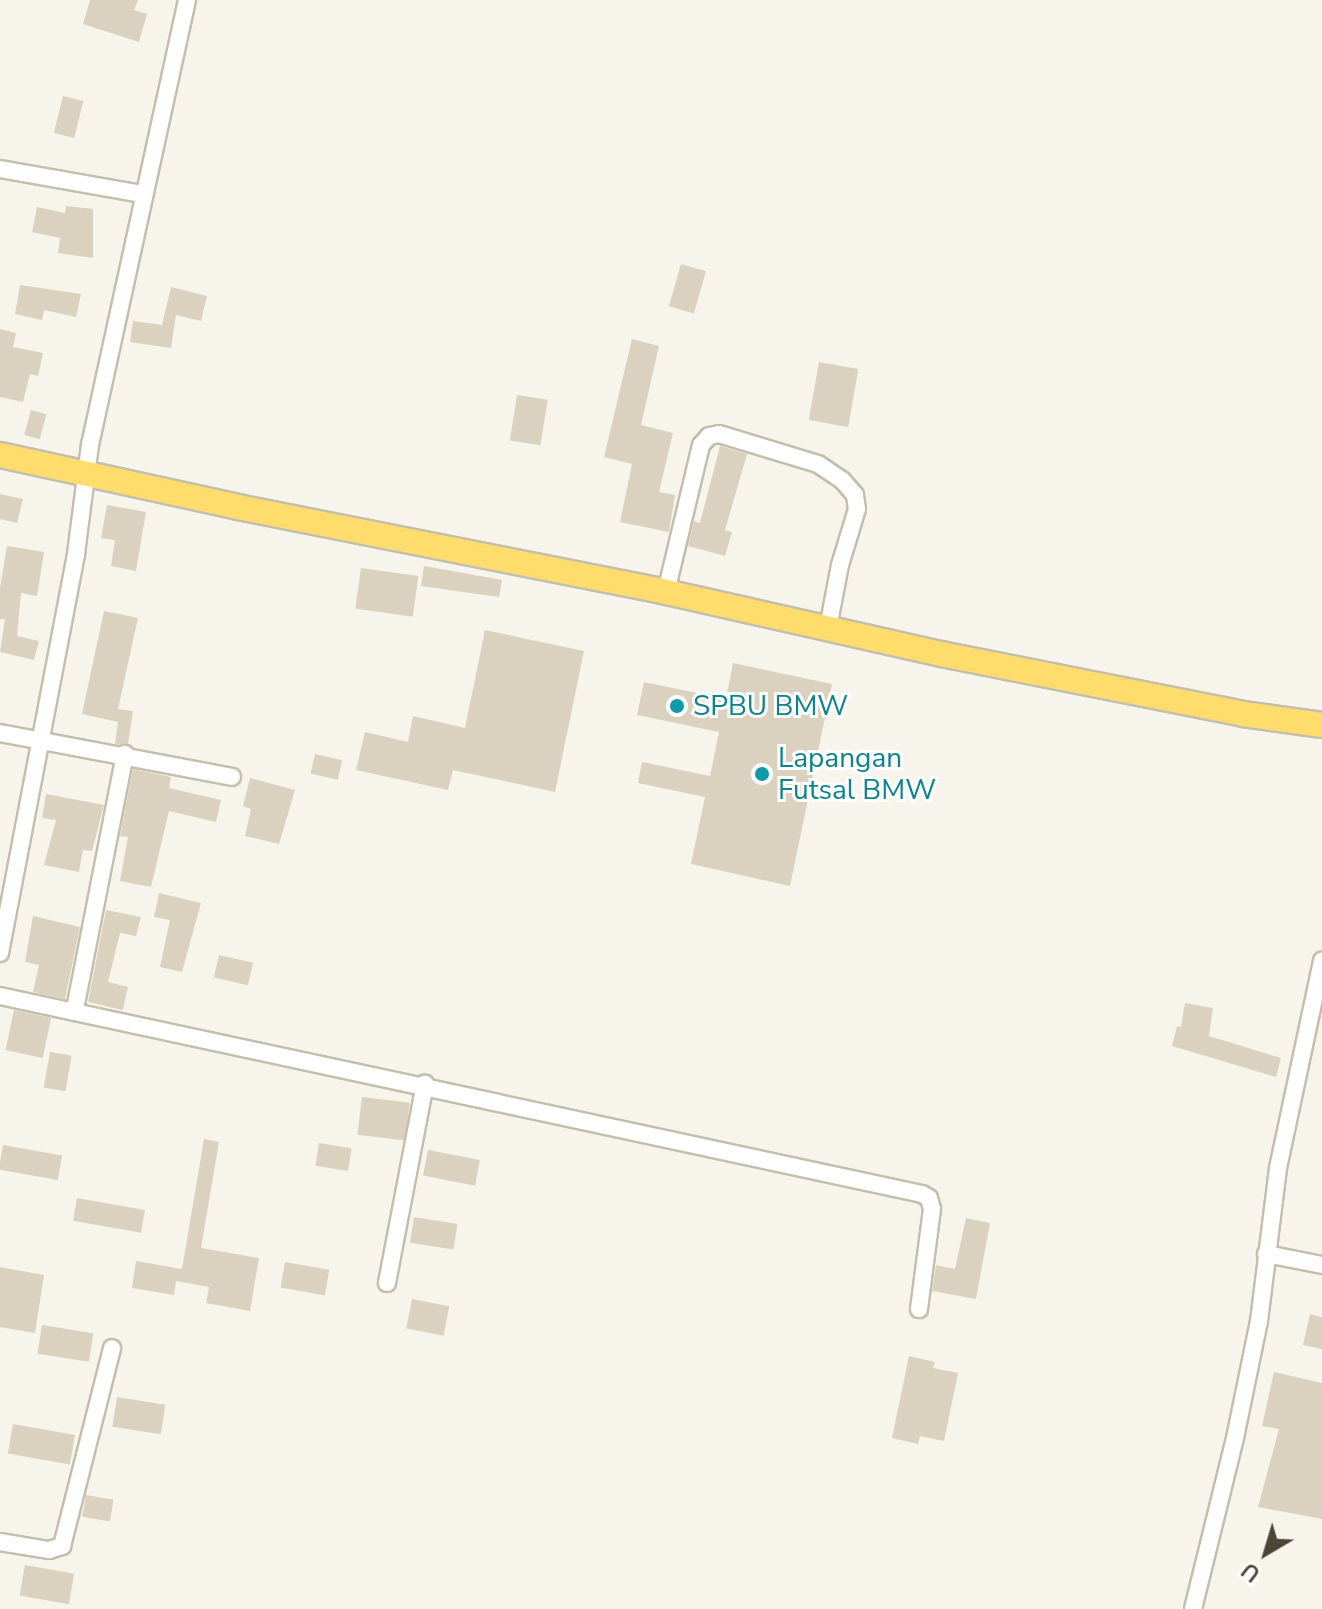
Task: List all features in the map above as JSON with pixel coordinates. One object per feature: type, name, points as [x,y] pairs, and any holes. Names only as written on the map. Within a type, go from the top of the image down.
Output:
[{"type":"highway","points":[[0,455],[1243,714],[1322,725]]},
{"type":"street","points":[[0,953],[142,194],[187,0]]},
{"type":"street","points":[[0,169],[142,194]]},
{"type":"street","points":[[666,592],[701,445],[706,437],[719,434],[818,464],[842,480],[855,495],[857,509],[840,565],[828,628]]},
{"type":"street","points":[[0,733],[125,754],[232,777]]},
{"type":"street","points":[[75,1009],[125,754]]},
{"type":"street","points":[[1193,1609],[1235,1438],[1259,1321],[1266,1254],[1288,1115],[1322,961]]},
{"type":"street","points":[[0,996],[75,1009],[425,1084],[926,1195],[932,1209],[919,1309]]},
{"type":"street","points":[[387,1283],[425,1084]]},
{"type":"street","points":[[1266,1254],[1322,1265]]},
{"type":"street","points":[[0,1542],[49,1550],[62,1546],[112,1348]]},
{"type":"building","points":[[90,0],[138,0],[134,10],[147,14],[139,42],[83,24]]},
{"type":"building","points":[[63,96],[83,101],[74,138],[54,133]]},
{"type":"building","points":[[66,206],[93,209],[93,258],[58,253],[60,238],[32,232],[37,207],[65,213]]},
{"type":"building","points":[[681,264],[706,271],[694,313],[669,306]]},
{"type":"building","points":[[20,285],[81,294],[76,317],[44,310],[42,320],[15,314]]},
{"type":"building","points":[[171,287],[207,296],[201,321],[176,315],[171,348],[130,342],[133,321],[162,325]]},
{"type":"building","points":[[0,329],[16,333],[13,347],[43,353],[38,376],[30,374],[23,402],[0,397]]},
{"type":"building","points":[[632,339],[659,346],[641,425],[673,433],[659,492],[675,495],[669,532],[620,522],[632,464],[604,457]]},
{"type":"building","points":[[819,362],[858,369],[848,427],[809,420]]},
{"type":"building","points":[[517,395],[548,400],[540,445],[510,440]]},
{"type":"building","points":[[31,410],[46,414],[40,439],[24,435]]},
{"type":"building","points":[[720,446],[747,454],[725,530],[732,532],[725,556],[688,546],[694,521],[700,523]]},
{"type":"building","points":[[0,494],[23,499],[17,523],[0,519]]},
{"type":"building","points":[[107,505],[146,512],[136,571],[111,566],[115,540],[101,538]]},
{"type":"building","points":[[7,546],[44,552],[37,596],[21,593],[17,636],[39,641],[34,660],[0,652],[5,619],[0,619],[0,588]]},
{"type":"building","points":[[424,566],[502,580],[499,597],[421,586]]},
{"type":"building","points":[[361,568],[418,576],[413,617],[355,609]]},
{"type":"building","points":[[104,611],[138,618],[118,709],[133,711],[128,744],[115,744],[118,722],[82,714]]},
{"type":"building","points":[[485,630],[584,651],[555,792],[453,770],[448,790],[356,770],[365,732],[408,742],[413,716],[465,728]]},
{"type":"building","name":"Lapangan Futsal BMW","points":[[733,663],[832,684],[790,886],[691,864],[705,797],[638,783],[642,762],[710,776],[719,732],[637,715],[644,682],[726,699]]},
{"type":"building","points":[[315,754],[342,760],[338,780],[311,773]]},
{"type":"building","points":[[133,769],[171,777],[169,788],[221,800],[216,822],[169,811],[151,887],[120,881],[128,837],[120,836]]},
{"type":"building","points":[[250,778],[295,790],[279,844],[245,836],[251,809],[243,806]]},
{"type":"building","points":[[46,794],[104,805],[92,851],[83,850],[79,872],[44,865],[56,820],[42,818]]},
{"type":"building","points":[[159,893],[201,903],[182,972],[160,967],[170,920],[154,917]]},
{"type":"building","points":[[106,910],[141,917],[136,936],[120,933],[108,982],[128,987],[123,1010],[88,1002]]},
{"type":"building","points":[[33,916],[80,927],[65,999],[33,992],[39,965],[25,962]]},
{"type":"building","points":[[219,955],[253,963],[248,985],[214,977]]},
{"type":"building","points":[[1185,1003],[1213,1008],[1209,1036],[1281,1058],[1276,1077],[1172,1046],[1177,1026],[1181,1027]]},
{"type":"building","points":[[14,1010],[51,1018],[43,1058],[5,1050]]},
{"type":"building","points":[[50,1052],[72,1056],[65,1091],[44,1087]]},
{"type":"building","points":[[362,1097],[410,1103],[405,1141],[357,1135]]},
{"type":"building","points":[[204,1139],[219,1142],[201,1248],[259,1258],[250,1311],[206,1303],[209,1287],[176,1281],[174,1295],[132,1288],[136,1261],[182,1269]]},
{"type":"building","points":[[319,1143],[352,1148],[348,1171],[315,1166]]},
{"type":"building","points":[[3,1145],[62,1155],[58,1180],[0,1170]]},
{"type":"building","points":[[428,1150],[480,1160],[475,1186],[423,1176]]},
{"type":"building","points":[[77,1198],[145,1210],[141,1233],[73,1221]]},
{"type":"building","points":[[414,1217],[457,1224],[453,1250],[410,1243]]},
{"type":"building","points":[[966,1218],[990,1223],[976,1299],[932,1291],[936,1265],[955,1269]]},
{"type":"building","points":[[285,1262],[329,1270],[325,1295],[280,1288]]},
{"type":"building","points":[[0,1267],[44,1275],[35,1333],[0,1327]]},
{"type":"building","points":[[412,1299],[449,1306],[444,1336],[406,1328]]},
{"type":"building","points":[[1310,1314],[1322,1317],[1322,1349],[1303,1345]]},
{"type":"building","points":[[42,1325],[93,1333],[89,1362],[37,1354]]},
{"type":"building","points":[[909,1356],[935,1362],[933,1368],[958,1373],[944,1441],[920,1436],[918,1444],[892,1438]]},
{"type":"building","points":[[1274,1372],[1322,1383],[1322,1519],[1258,1507],[1279,1429],[1262,1426]]},
{"type":"building","points":[[117,1397],[165,1405],[161,1434],[112,1427]]},
{"type":"building","points":[[13,1424],[75,1435],[70,1464],[8,1454]]},
{"type":"building","points":[[86,1495],[114,1500],[110,1522],[82,1517]]},
{"type":"building","points":[[25,1565],[74,1574],[69,1604],[20,1596]]},
{"type":"place","name":"SPBU BMW","points":[[677,706]]},
{"type":"place","name":"Lapangan Futsal BMW","points":[[762,774]]}]
